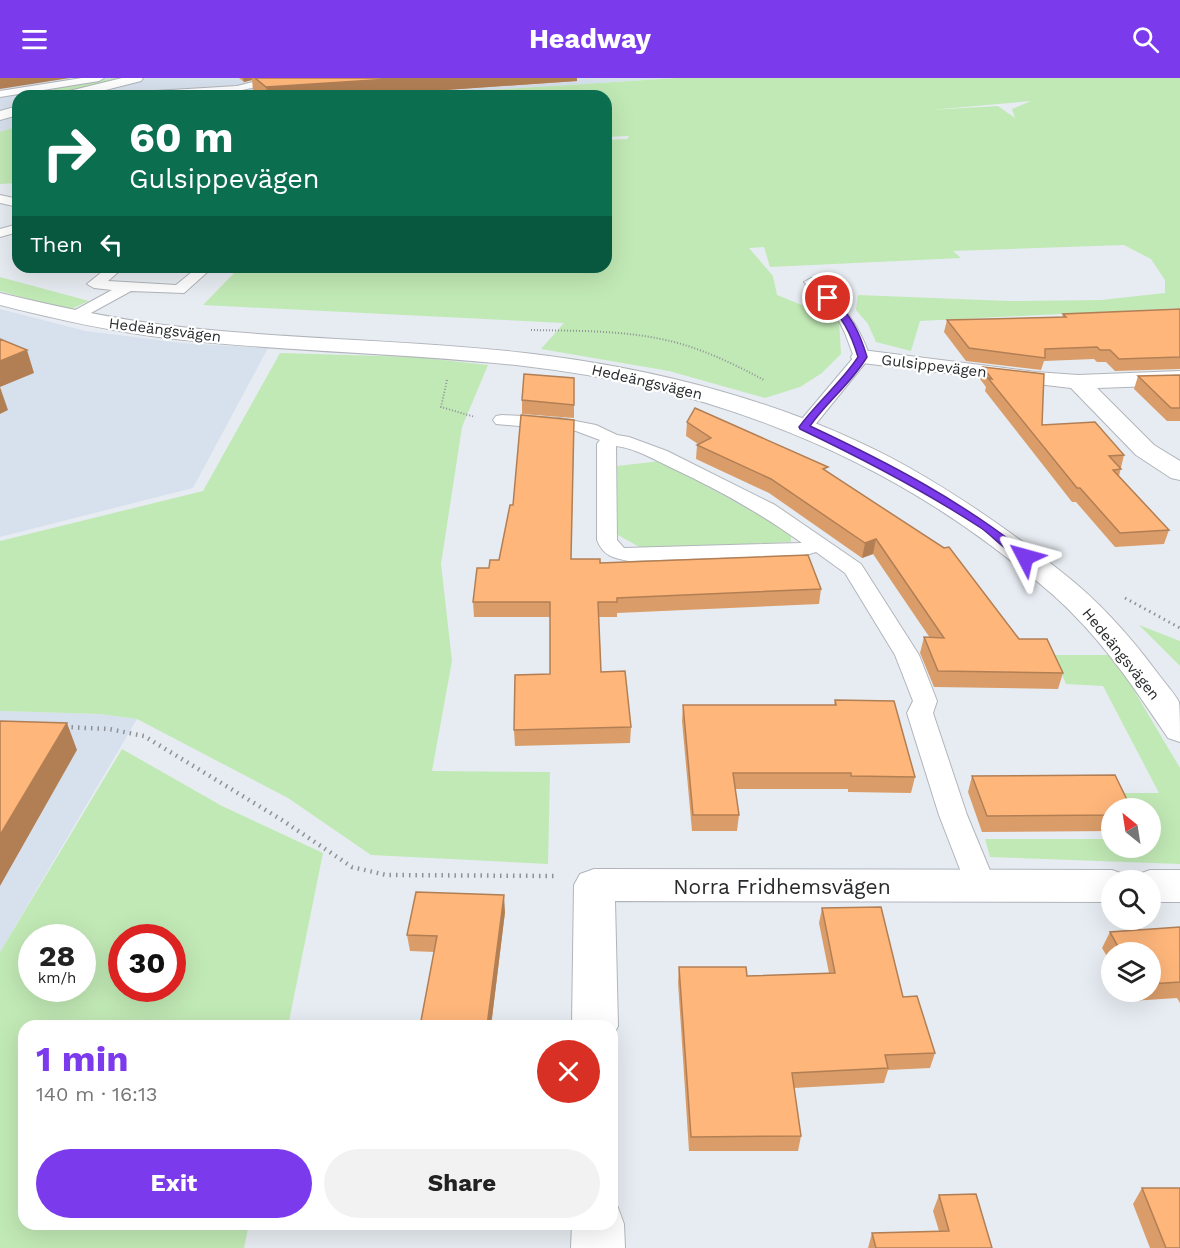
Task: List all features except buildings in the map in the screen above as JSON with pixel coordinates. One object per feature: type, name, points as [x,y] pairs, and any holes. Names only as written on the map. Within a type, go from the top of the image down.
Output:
[{"type":"street","points":[[90,90],[137,78]]},
{"type":"street","name":"Hedeängsvägen","points":[[0,299],[73,317],[176,333],[284,343],[451,352],[558,363],[613,372],[728,402],[804,427],[871,458],[988,527],[1080,604],[1113,638],[1180,730]]},
{"type":"street","name":"Gulsippevägen","points":[[862,357],[1036,379],[1078,382],[1180,378]]},
{"type":"street","points":[[1078,382],[1145,450],[1180,471]]},
{"type":"street","points":[[594,885],[596,1020]]},
{"type":"street","name":"Norra Fridhemsvägen","points":[[594,885],[1101,886]]},
{"type":"street","points":[[1161,886],[1180,886]]},
{"type":"street","points":[[598,1230],[598,1248]]},
{"type":"lane","points":[[25,90],[99,78]]},
{"type":"lane","points":[[221,90],[257,84],[260,78]]},
{"type":"lane","points":[[109,273],[94,284],[179,290],[199,273]]},
{"type":"lane","name":"Gulsippevägen","points":[[804,427],[817,408],[849,378],[862,357],[856,337],[845,315],[811,282]]},
{"type":"lane","points":[[73,317],[129,287]]},
{"type":"lane","points":[[502,420],[582,426],[605,433],[612,440]]},
{"type":"lane","points":[[818,543],[806,549],[672,555],[629,555],[617,552],[610,547],[607,540],[606,444],[612,440],[623,441],[660,455],[715,481],[768,509],[818,543],[853,569],[907,655],[924,701],[920,713],[953,815],[981,885]]},
{"type":"path","points":[[451,352],[441,406],[473,417],[502,420]]},
{"type":"path","points":[[55,727],[108,729],[144,736],[282,820],[352,867],[386,875],[560,876],[594,885]]},
{"type":"shaded area","points":[[0,78],[677,78],[490,90],[12,90],[12,128],[0,132]]},
{"type":"shaded area","points":[[0,309],[86,331],[182,343],[268,348],[193,488],[0,537]]},
{"type":"shaded area","points":[[0,711],[100,714],[137,719],[0,952]]},
{"type":"green space","points":[[114,78],[125,78],[78,90],[50,90]]},
{"type":"green space","points":[[677,78],[1180,78],[1180,308],[920,321],[911,351],[876,342],[868,324],[856,310],[858,295],[1009,301],[1101,300],[1165,293],[1165,280],[1151,259],[1124,245],[953,251],[961,258],[770,267],[764,247],[749,248],[773,276],[777,295],[839,320],[841,354],[822,373],[800,387],[765,398],[669,371],[541,349],[564,323],[203,305],[234,273],[612,273],[612,140],[627,139],[629,136],[612,137],[612,90],[490,90]],"holes":[[[1031,101],[1012,109],[1015,118],[998,106],[930,110]]]},
{"type":"green space","points":[[12,128],[12,183],[0,184],[0,132]]},
{"type":"green space","points":[[0,277],[89,301],[71,309],[63,309],[0,291]]},
{"type":"green space","points":[[280,353],[415,357],[488,365],[462,427],[441,564],[452,661],[432,771],[550,772],[548,864],[371,855],[288,798],[137,719],[100,714],[0,711],[0,541],[203,491]]},
{"type":"green space","points":[[660,461],[791,532],[791,542],[643,549],[618,535],[617,466]]},
{"type":"green space","points":[[1139,625],[1180,641],[1180,666]]},
{"type":"green space","points":[[1053,655],[1113,655],[1180,768],[1180,864],[990,857],[985,839],[1101,839],[1101,858],[1161,858],[1161,798],[1120,798],[1118,793],[1159,793],[1103,686],[1066,684]]},
{"type":"green space","points":[[122,749],[222,806],[323,853],[289,1020],[18,1020],[18,1230],[248,1230],[244,1248],[0,1248],[0,952]]},
{"type":"route","points":[[828,298],[845,315],[856,337],[862,357],[849,378],[817,408],[804,427],[871,458],[933,493],[988,527],[1025,557]]}]
